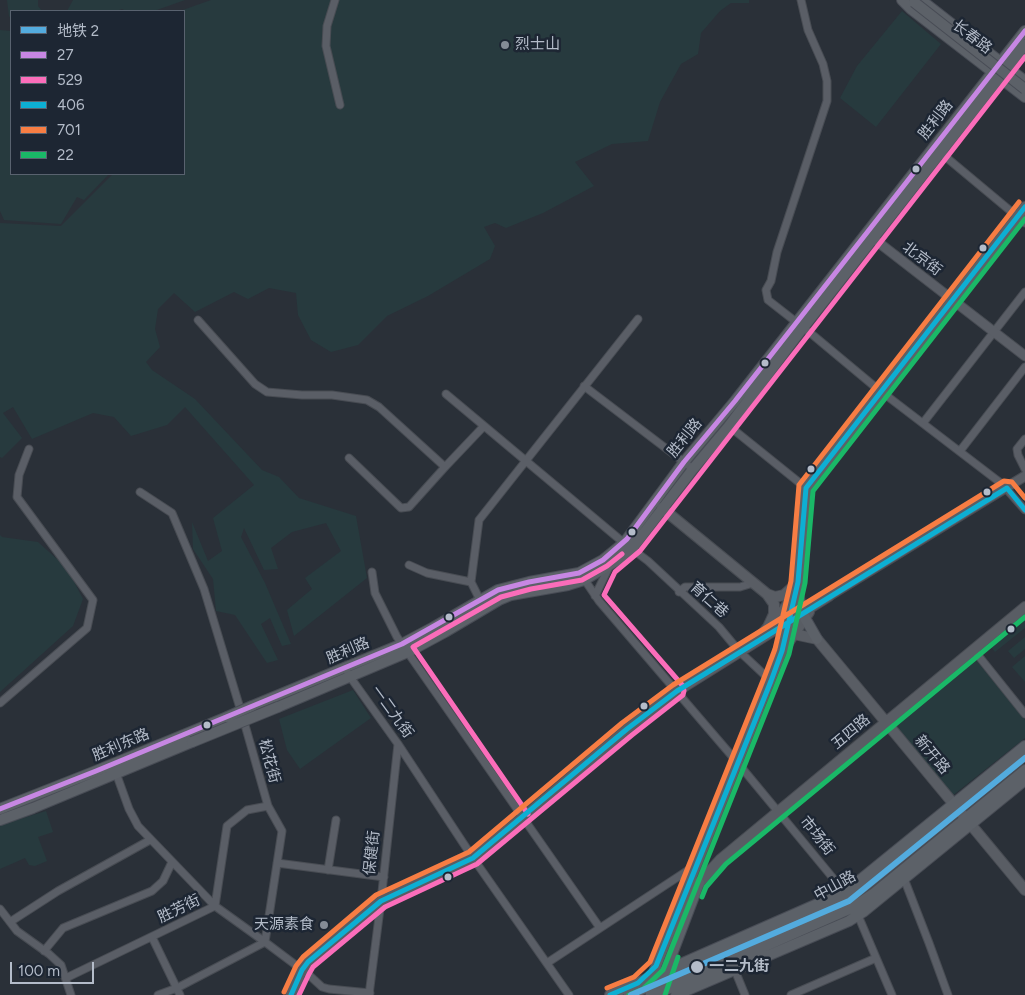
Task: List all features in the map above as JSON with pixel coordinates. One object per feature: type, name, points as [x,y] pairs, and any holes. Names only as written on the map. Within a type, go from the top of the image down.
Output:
[{"type":"main road","name":"长春路","points":[[902,0],[1025,97]]},
{"type":"main road","name":"长春路","points":[[915,1],[1025,81]]},
{"type":"main road","points":[[915,1],[1025,89]]},
{"type":"main road","name":"胜利路","points":[[1004,65],[1025,31]]},
{"type":"main road","name":"胜利路","points":[[405,648],[434,628],[498,590],[530,582],[582,576],[610,567],[662,508],[729,426],[800,325],[996,74],[1025,45]]},
{"type":"main road","name":"胜利路","points":[[0,820],[278,707],[347,673],[445,632],[498,600],[511,595],[568,585],[603,560],[627,546],[684,462],[874,239],[941,153],[996,74]]},
{"type":"main road","points":[[790,633],[790,620],[798,582],[806,488],[953,299],[1021,220],[1025,207]]},
{"type":"main road","points":[[662,508],[767,594],[774,604],[774,614],[768,627],[757,641]]},
{"type":"main road","points":[[798,582],[801,594],[807,601],[814,601],[829,596]]},
{"type":"main road","points":[[767,594],[775,597],[784,596],[798,582]]},
{"type":"main road","points":[[798,582],[799,601],[817,639]]},
{"type":"main road","points":[[757,641],[772,627],[779,617],[798,582]]},
{"type":"main road","points":[[656,984],[697,865],[790,633],[804,615],[829,596]]},
{"type":"main road","name":"五四路","points":[[656,984],[699,883],[721,859],[1025,607]]},
{"type":"main road","points":[[291,995],[302,970],[308,962],[381,901],[473,858],[627,729],[677,691],[790,620],[804,615]]},
{"type":"main road","points":[[757,641],[778,633],[790,633],[817,639]]},
{"type":"main road","points":[[782,651],[794,639],[800,637],[817,639]]},
{"type":"main road","name":"新开路","points":[[817,639],[1025,890]]},
{"type":"main road","name":"胜利路","points":[[252,706],[347,673]]},
{"type":"main road","name":"胜利东路","points":[[0,809],[252,706]]},
{"type":"main road","points":[[676,995],[733,966],[849,921],[851,903],[918,833],[956,807],[1025,746]]},
{"type":"main road","name":"中山路","points":[[656,984],[851,903],[956,807],[1025,755]]},
{"type":"main road","points":[[968,822],[1025,770]]},
{"type":"main road","points":[[634,990],[656,984],[820,904],[851,903],[902,875],[968,822],[1025,780]]},
{"type":"main road","points":[[902,856],[918,833]]},
{"type":"main road","name":"中山路","points":[[610,995],[733,966]]},
{"type":"street","points":[[334,0],[327,26],[326,46],[340,104]]},
{"type":"street","points":[[800,0],[808,30],[823,64],[827,81],[827,101],[777,252],[771,281],[766,290],[768,300],[1007,488],[1025,510]]},
{"type":"street","points":[[941,153],[1021,220]]},
{"type":"street","name":"北京街","points":[[874,239],[1025,356]]},
{"type":"street","points":[[923,423],[1025,292]]},
{"type":"street","points":[[480,600],[471,582],[479,520],[638,319]]},
{"type":"street","points":[[198,320],[255,384],[267,392],[302,395],[332,394],[366,400],[379,407],[445,467]]},
{"type":"street","points":[[960,451],[1025,367]]},
{"type":"street","points":[[584,386],[693,469]]},
{"type":"street","name":"育仁巷","points":[[446,394],[627,546],[648,561],[679,592],[719,627],[739,651],[771,681]]},
{"type":"street","points":[[349,458],[401,508],[409,507],[484,426]]},
{"type":"street","points":[[729,426],[806,488]]},
{"type":"street","points":[[1025,440],[1017,449],[1025,469]]},
{"type":"street","points":[[0,703],[87,628],[93,600],[17,497],[19,475],[29,449]]},
{"type":"street","points":[[829,596],[1025,476]]},
{"type":"street","name":"松花街","points":[[140,492],[172,513],[204,589],[268,806],[282,831],[265,942]]},
{"type":"street","points":[[409,565],[427,573],[471,582]]},
{"type":"street","points":[[595,596],[610,567]]},
{"type":"street","points":[[372,572],[376,593],[382,609],[405,648],[600,928]]},
{"type":"street","name":"市场街","points":[[582,576],[595,596],[779,811],[851,903],[892,995]]},
{"type":"street","points":[[679,592],[686,587],[740,587],[753,583]]},
{"type":"street","points":[[973,649],[1025,714]]},
{"type":"street","name":"一二九街","points":[[347,673],[398,744],[473,858],[569,995]]},
{"type":"street","name":"保健街","points":[[370,994],[398,744]]},
{"type":"street","points":[[116,773],[132,817],[138,826],[215,906],[322,986],[329,989],[370,994]]},
{"type":"street","name":"胜芳街","points":[[66,978],[215,906],[227,826],[247,810],[268,806]]},
{"type":"street","points":[[328,870],[336,820]]},
{"type":"street","points":[[10,922],[58,891],[150,840]]},
{"type":"street","points":[[44,950],[63,928],[152,891],[163,881],[172,862]]},
{"type":"street","points":[[277,863],[384,877]]},
{"type":"street","points":[[546,963],[697,865]]},
{"type":"street","points":[[902,875],[948,995]]},
{"type":"street","points":[[0,909],[17,931],[61,965],[71,995]]},
{"type":"street","points":[[152,937],[178,991]]},
{"type":"street","points":[[158,995],[178,991],[265,942]]},
{"type":"street","points":[[791,995],[876,958]]},
{"type":"street","points":[[733,966],[745,995]]},
{"type":"green space","points":[[7,0],[38,0],[38,6],[41,10],[10,10],[10,18]]},
{"type":"green space","points":[[73,0],[185,0],[157,10],[68,10]]},
{"type":"green space","points":[[211,0],[749,0],[749,3],[731,3],[720,11],[701,33],[698,54],[681,64],[660,102],[648,141],[612,144],[575,162],[594,186],[543,213],[506,228],[495,223],[484,227],[495,246],[490,259],[428,296],[387,316],[358,345],[331,352],[311,340],[298,315],[296,293],[269,288],[248,299],[234,292],[195,312],[174,293],[158,309],[155,329],[160,347],[146,362],[152,370],[195,399],[262,470],[279,477],[299,498],[356,516],[367,578],[294,636],[287,610],[312,589],[305,578],[341,551],[326,523],[292,532],[271,548],[278,569],[264,570],[244,528],[241,537],[265,583],[291,644],[282,646],[270,618],[261,624],[278,660],[267,663],[235,615],[216,611],[213,579],[193,549],[192,522],[208,561],[222,551],[213,518],[254,485],[185,407],[167,425],[131,436],[114,417],[93,413],[32,439],[13,407],[3,413],[22,438],[2,458],[0,457],[0,223],[61,226],[112,175],[185,175],[185,10],[183,10]]},
{"type":"green space","points":[[902,11],[941,44],[876,127],[840,98],[857,66]]},
{"type":"green space","points":[[0,30],[10,31],[10,175],[108,175],[84,200],[77,197],[61,224],[4,220],[0,211]]},
{"type":"green space","points":[[0,535],[2,537],[38,542],[67,568],[83,599],[73,626],[0,692]]},
{"type":"green space","points":[[1025,617],[1025,628],[995,652],[990,646]]},
{"type":"green space","points":[[1025,637],[1025,649],[1014,658],[1008,651]]},
{"type":"green space","points":[[972,655],[1025,720],[1025,738],[952,796],[890,721]]},
{"type":"green space","points":[[1025,656],[1025,682],[1012,667]]},
{"type":"green space","points":[[353,690],[371,718],[300,769],[287,750],[279,719]]},
{"type":"green space","points":[[46,811],[53,832],[38,837],[47,861],[35,866],[29,865],[25,858],[0,869],[0,825]]},
{"type":"metro line","name":"2","points":[[631,995],[849,901],[1025,758]]},
{"type":"transit line","name":"27","points":[[0,809],[402,644],[498,590],[579,573],[603,560],[627,539],[684,462],[735,401],[1025,31]]},
{"type":"transit line","name":"529","points":[[299,995],[313,967],[385,907],[477,864],[683,695],[683,686],[604,595],[615,572],[640,551],[1025,57]]},
{"type":"transit line","name":"701","points":[[607,988],[634,977],[650,962],[764,678],[775,649],[791,581],[799,485],[1019,202]]},
{"type":"transit line","name":"406","points":[[610,995],[638,983],[656,966],[771,681],[782,651],[798,582],[806,488],[1025,207]]},
{"type":"transit line","name":"22","points":[[629,995],[643,989],[663,970],[789,654],[805,583],[813,491],[1025,219]]},
{"type":"transit line","name":"701","points":[[284,992],[296,966],[303,957],[376,895],[469,852],[622,723],[673,685],[1004,481],[1012,482],[1025,498]]},
{"type":"transit line","name":"406","points":[[291,995],[302,970],[308,962],[381,901],[473,858],[627,729],[677,691],[1007,488],[1025,510]]},
{"type":"transit line","name":"529","points":[[528,814],[413,647],[501,597],[531,589],[582,580],[607,566],[622,554]]},
{"type":"transit line","name":"22","points":[[702,897],[706,887],[726,864],[1025,617]]},
{"type":"transit line","name":"22","points":[[665,995],[678,957]]},
{"type":"place","name":"烈士山","points":[[505,45]]},
{"type":"place","name":"天源素食","points":[[324,925]]},
{"type":"place","name":"一二九街","points":[[697,967]]}]
